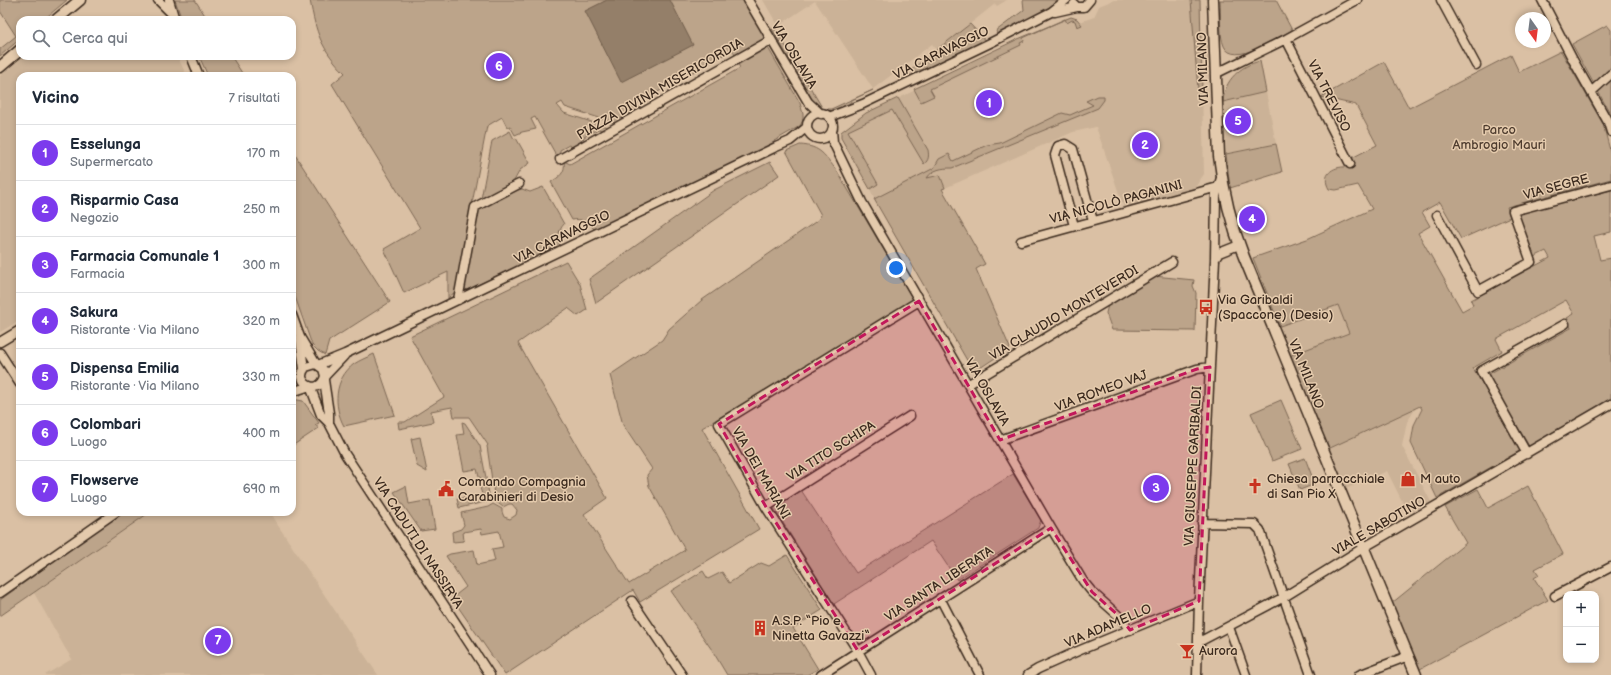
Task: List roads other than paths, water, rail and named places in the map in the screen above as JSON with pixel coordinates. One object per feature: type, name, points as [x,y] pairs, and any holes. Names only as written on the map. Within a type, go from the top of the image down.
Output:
[{"type":"main road","points":[[61,16],[80,0]]},
{"type":"main road","name":"VIA MILANO","points":[[1213,0],[1217,73],[1220,183],[1240,245],[1416,675]]},
{"type":"main road","points":[[0,67],[16,53]]},
{"type":"street","points":[[158,0],[173,16]]},
{"type":"street","points":[[169,0],[174,16]]},
{"type":"street","name":"VIA OSLAVIA","points":[[748,0],[808,102],[825,116]]},
{"type":"street","name":"VIA CARAVAGGIO","points":[[1029,24],[1051,12],[1066,0]]},
{"type":"street","name":"VIA CARAVAGGIO","points":[[825,116],[863,104],[1074,3],[1084,6],[1090,0]]},
{"type":"street","points":[[1217,73],[1286,39],[1357,0]]},
{"type":"street","points":[[1441,0],[1476,65]]},
{"type":"street","points":[[1542,0],[1608,122],[1611,132]]},
{"type":"street","name":"VIA TREVISO","points":[[1286,39],[1350,164]]},
{"type":"street","name":"PIAZZA DIVINA MISERICORDIA","points":[[560,159],[771,40]]},
{"type":"street","points":[[193,60],[197,72]]},
{"type":"street","points":[[1591,92],[1611,74]]},
{"type":"street","name":"VIA OSLAVIA","points":[[808,102],[809,123]]},
{"type":"street","name":"VIA CARAVAGGIO","points":[[832,128],[863,104]]},
{"type":"street","points":[[813,116],[825,116],[832,128],[828,137],[816,137],[809,123],[813,116]]},
{"type":"street","name":"VIA CARAVAGGIO","points":[[317,365],[345,354],[790,140],[809,123]]},
{"type":"street","name":"VIA OSLAVIA","points":[[832,128],[831,138],[862,202],[969,384],[1050,528],[1083,581],[1092,592],[1120,616],[1130,630]]},
{"type":"street","name":"VIA OSLAVIA","points":[[816,137],[830,146],[838,155]]},
{"type":"street","name":"VIA CARAVAGGIO","points":[[790,140],[816,137]]},
{"type":"street","points":[[1074,226],[1055,155],[1058,146],[1065,144],[1072,149],[1093,221]]},
{"type":"street","name":"VIA NICOLÒ PAGANINI","points":[[1021,241],[1220,183]]},
{"type":"street","name":"VIA GIUSEPPE GARIBALDI","points":[[1197,675],[1202,522],[1215,259],[1216,194],[1220,183]]},
{"type":"street","points":[[458,300],[475,207],[519,184]]},
{"type":"street","name":"VIA SEGRE","points":[[1437,215],[1478,291],[1531,262],[1513,211],[1611,185]]},
{"type":"street","points":[[1215,259],[1219,254],[1240,245]]},
{"type":"street","name":"VIA CLAUDIO MONTEVERDI","points":[[969,384],[1172,262]]},
{"type":"street","name":"VIA DEI MARIANI","points":[[871,675],[858,651],[766,507],[719,424],[919,301]]},
{"type":"street","points":[[1527,454],[1481,371],[1565,324]]},
{"type":"street","points":[[296,326],[300,337],[317,365],[323,370],[324,378],[319,385],[296,391]]},
{"type":"street","points":[[0,342],[16,332]]},
{"type":"street","points":[[300,337],[304,383],[310,386]]},
{"type":"street","points":[[0,353],[16,378]]},
{"type":"street","name":"VIA CARAVAGGIO","points":[[324,378],[345,354]]},
{"type":"street","points":[[296,383],[309,365],[317,365]]},
{"type":"street","name":"VIA ROMEO VAJ","points":[[1000,440],[1197,369],[1210,367]]},
{"type":"street","name":"VIA CADUTI DI NASSIRYA","points":[[324,378],[329,423]]},
{"type":"street","name":"VIA CADUTI DI NASSIRYA","points":[[310,386],[321,415],[329,423],[345,454],[490,675]]},
{"type":"street","name":"VIALE SABOTINO","points":[[1199,642],[1284,597],[1363,548],[1611,404]]},
{"type":"street","name":"VIA TITO SCHIPA","points":[[766,507],[910,416]]},
{"type":"street","points":[[0,593],[110,516]]},
{"type":"street","points":[[1202,522],[1254,524],[1258,527],[1311,675]]},
{"type":"street","name":"VIA SANTA LIBERATA","points":[[821,675],[1050,528]]},
{"type":"street","points":[[1555,596],[1611,567]]},
{"type":"street","points":[[940,598],[980,675]]},
{"type":"street","points":[[632,601],[682,675]]},
{"type":"street","name":"VIA ADAMELLO","points":[[1028,675],[1049,664],[1199,601]]},
{"type":"street","points":[[1229,627],[1246,675]]},
{"type":"street","points":[[1359,675],[1408,656]]},
{"type":"place","name":"Colombari","points":[[499,66]]},
{"type":"place","name":"Esselunga","points":[[989,103]]},
{"type":"place","name":"Dispensa Emilia","points":[[1238,121]]},
{"type":"place","name":"Risparmio Casa","points":[[1145,145]]},
{"type":"place","name":"Sakura","points":[[1252,219]]},
{"type":"place","name":"Via Garibaldi (Spaccone) (Desio)","points":[[1206,307]]},
{"type":"place","name":"M auto","points":[[1408,479]]},
{"type":"place","name":"Chiesa parrocchiale di San Pio X","points":[[1255,486]]},
{"type":"place","name":"Farmacia Comunale 1","points":[[1156,488]]},
{"type":"place","name":"Comando Compagnia Carabinieri di Desio","points":[[446,489]]},
{"type":"place","name":"A.S.P. “Pio e Ninetta Gavazzi“","points":[[760,628]]},
{"type":"place","name":"Flowserve","points":[[218,641]]},
{"type":"place","name":"Aurora","points":[[1187,651]]},
{"type":"park label","name":"Parco Ambrogio Mauri","points":[[1499,138]]}]
